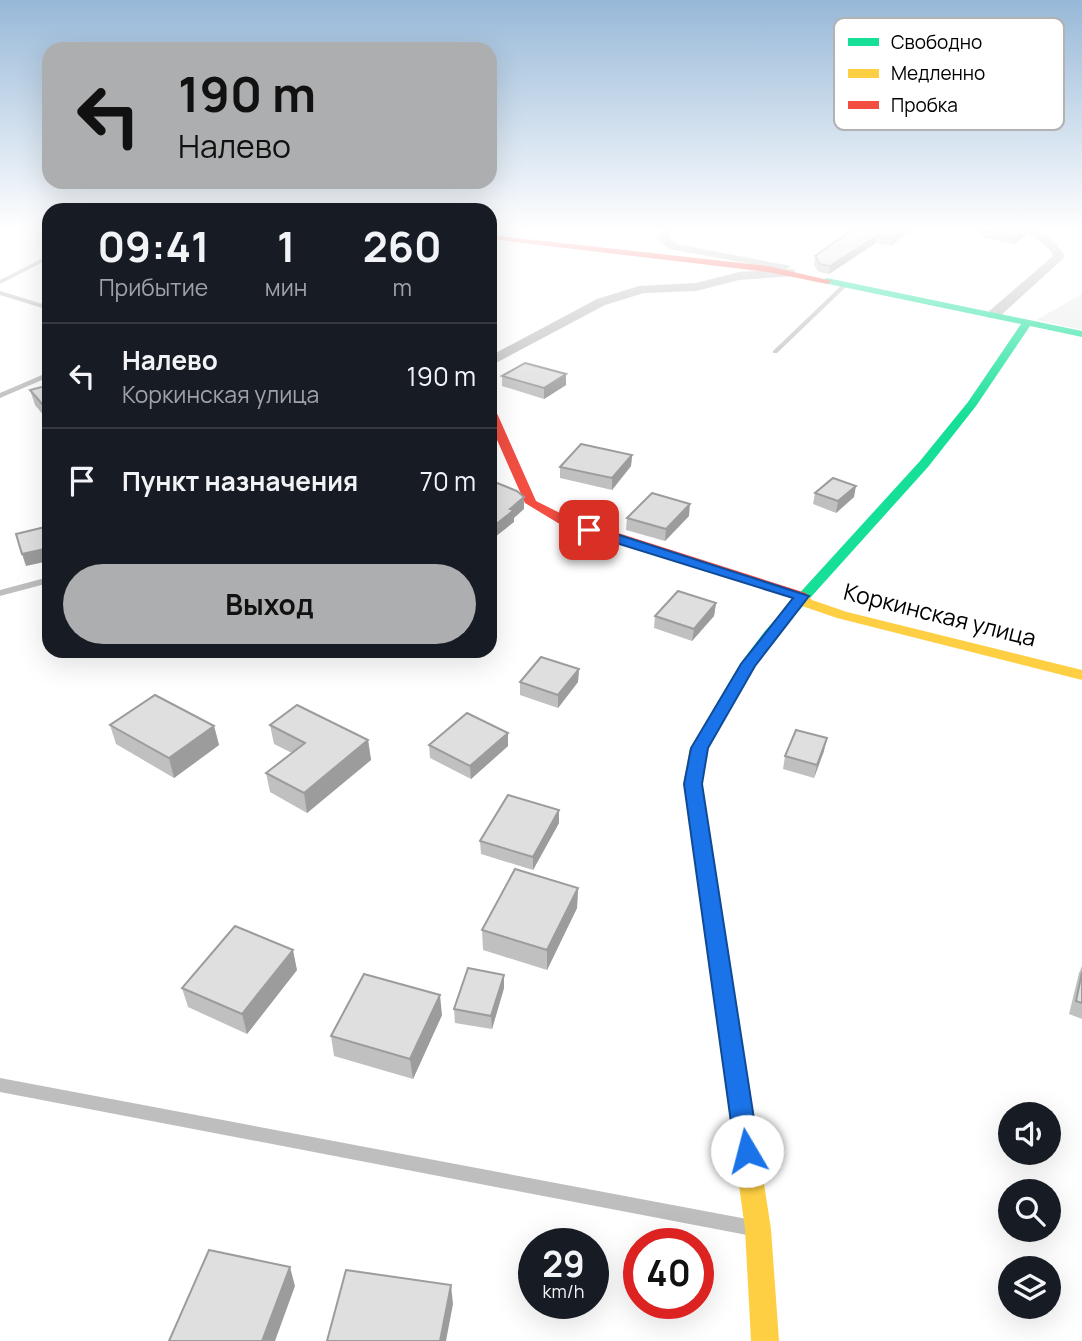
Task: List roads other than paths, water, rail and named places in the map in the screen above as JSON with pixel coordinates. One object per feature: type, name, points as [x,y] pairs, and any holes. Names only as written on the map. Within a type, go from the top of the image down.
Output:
[{"type":"street","points":[[497,358],[601,302],[638,291]]},
{"type":"street","points":[[877,291],[1082,334]]},
{"type":"street","points":[[993,315],[1021,291]]},
{"type":"street","points":[[765,1341],[758,1230],[693,784],[699,748],[748,664],[802,596],[924,464],[972,404],[1027,323]]},
{"type":"street","name":"Коркинская улица","points":[[497,427],[531,503],[589,530],[802,596],[807,604],[842,615],[1082,675]]},
{"type":"lane","points":[[775,352],[839,291]]},
{"type":"lane","points":[[0,293],[42,306]]},
{"type":"lane","points":[[0,396],[42,377]]},
{"type":"lane","points":[[0,593],[42,582]]},
{"type":"lane","points":[[0,1085],[758,1230]]}]
